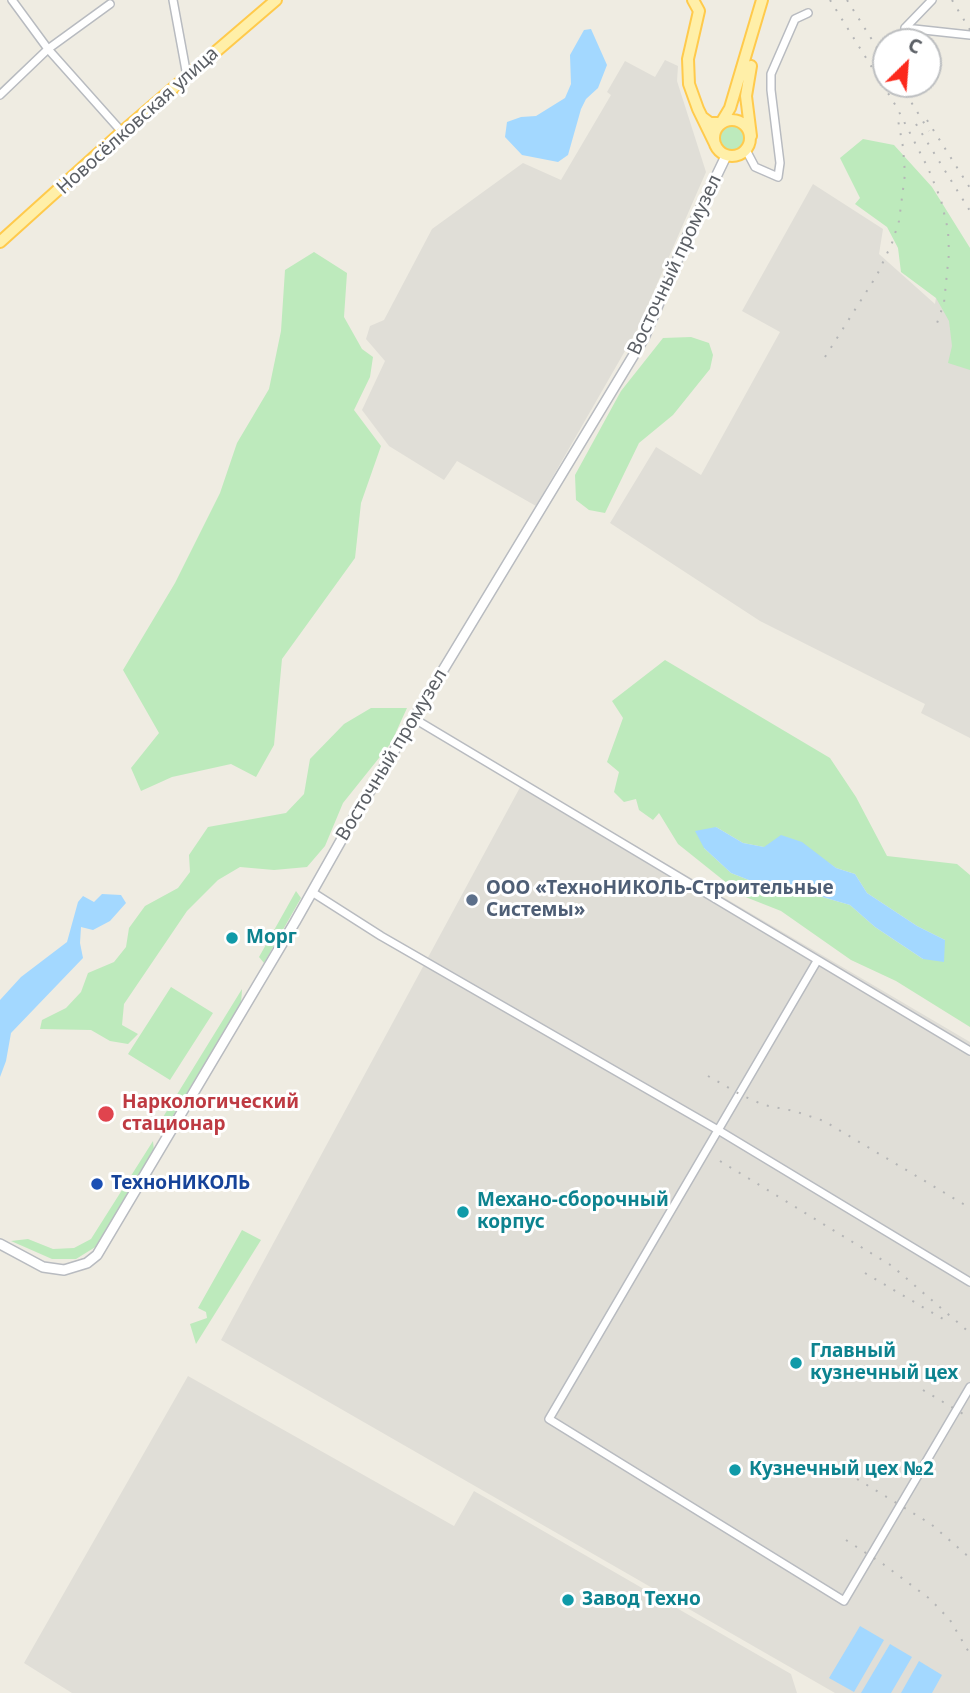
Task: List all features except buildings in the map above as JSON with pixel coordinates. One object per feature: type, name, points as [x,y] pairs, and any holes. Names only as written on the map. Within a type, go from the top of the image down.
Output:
[{"type":"main road","name":"Новосёлковская улица","points":[[0,242],[122,132],[276,0]]},
{"type":"main road","points":[[693,0],[699,11],[688,59],[689,84],[700,115],[716,146],[726,156],[739,155],[746,150],[751,136],[747,111],[748,78],[768,0]]},
{"type":"main road","points":[[716,146],[714,134],[735,96],[762,0]]},
{"type":"main road","points":[[700,115],[710,123],[739,121],[746,126],[751,136]]},
{"type":"street","points":[[12,0],[48,49],[122,132]]},
{"type":"street","points":[[173,0],[187,76]]},
{"type":"street","points":[[932,0],[905,28],[970,35]]},
{"type":"street","points":[[0,95],[48,49],[110,4]]},
{"type":"street","points":[[746,150],[755,167],[778,177],[780,163],[771,74],[795,19],[808,13]]},
{"type":"street","name":"Восточный промузел","points":[[0,1244],[43,1267],[64,1270],[87,1263],[97,1255],[413,718],[545,505],[644,338],[688,235],[726,156]]},
{"type":"street","points":[[413,718],[970,1051]]},
{"type":"street","points":[[312,892],[381,936],[718,1130],[970,1282]]},
{"type":"street","points":[[817,961],[549,1419],[844,1601],[970,1387]]},
{"type":"shaded area","points":[[665,60],[678,66],[677,81],[706,172],[637,330],[536,506],[457,461],[444,480],[389,446],[362,410],[385,361],[366,339],[370,326],[384,320],[432,229],[523,163],[561,180],[611,95],[607,92],[625,61],[655,77]]},
{"type":"shaded area","points":[[813,184],[883,229],[879,254],[935,304],[939,278],[970,350],[970,738],[921,713],[925,704],[760,621],[610,523],[656,447],[701,475],[780,332],[742,311]]},
{"type":"shaded area","points":[[524,780],[970,1042],[970,1693],[835,1693],[221,1340]]},
{"type":"shaded area","points":[[188,1376],[454,1526],[474,1491],[791,1674],[797,1693],[72,1693],[24,1663]]},
{"type":"green space","points":[[732,123],[743,127],[747,138],[743,149],[732,153],[721,149],[717,138],[721,127]]},
{"type":"green space","points":[[863,139],[894,145],[932,187],[970,248],[970,370],[948,363],[952,346],[949,321],[936,298],[901,272],[898,248],[887,227],[855,204],[860,198],[840,158]]},
{"type":"green space","points":[[314,252],[347,273],[344,317],[362,349],[373,357],[370,377],[354,410],[381,446],[361,503],[355,558],[282,659],[274,745],[256,777],[231,764],[172,777],[141,791],[131,768],[159,733],[123,670],[175,583],[220,493],[237,443],[269,389],[281,331],[285,270]]},
{"type":"green space","points":[[691,337],[709,343],[713,355],[710,369],[673,415],[639,443],[605,513],[589,510],[576,500],[575,475],[621,391],[663,338]]},
{"type":"green space","points":[[665,660],[830,758],[856,797],[887,856],[957,864],[970,875],[970,1027],[896,981],[851,960],[781,911],[743,896],[678,844],[659,813],[653,820],[639,810],[636,799],[624,802],[614,792],[619,772],[607,762],[623,718],[612,701]],"holes":[[[716,827],[743,843],[821,858],[836,868],[855,874],[867,893],[917,926],[945,940],[923,959],[875,927],[850,905],[819,896],[782,893],[731,873],[704,848]]]},
{"type":"green space","points":[[371,708],[407,708],[391,743],[343,803],[325,846],[307,867],[274,870],[240,867],[218,880],[187,911],[124,1004],[122,1025],[138,1034],[128,1044],[110,1041],[91,1030],[40,1029],[42,1020],[66,1008],[81,992],[88,973],[114,962],[126,947],[129,928],[145,906],[178,888],[190,872],[189,855],[208,827],[286,813],[304,794],[310,759],[344,724]]},
{"type":"green space","points":[[296,891],[301,898],[264,963],[259,957]]},
{"type":"green space","points":[[171,987],[213,1013],[170,1080],[128,1054]]},
{"type":"green space","points":[[242,989],[241,1004],[166,1127],[160,1122]]},
{"type":"green space","points":[[153,1141],[154,1151],[97,1246],[76,1259],[52,1259],[11,1241],[28,1239],[53,1249],[74,1248],[91,1239]]},
{"type":"green space","points":[[242,1230],[261,1240],[196,1344],[190,1324],[207,1318],[206,1312],[198,1308]]},
{"type":"water","points":[[591,29],[607,65],[598,88],[586,99],[581,109],[568,155],[558,162],[522,155],[505,137],[507,122],[536,116],[565,98],[571,84],[570,55],[584,30]]},
{"type":"water","points":[[716,827],[743,843],[764,847],[781,835],[802,842],[836,868],[855,874],[867,893],[917,926],[945,940],[944,962],[923,959],[875,927],[850,905],[819,896],[782,893],[731,873],[704,848],[695,831]]},
{"type":"water","points":[[102,894],[121,895],[126,903],[110,921],[93,930],[81,927],[83,958],[11,1033],[0,1077],[0,1000],[21,977],[67,942],[78,902],[83,896],[94,902]]},
{"type":"water","points":[[860,1626],[884,1640],[854,1692],[829,1678]]},
{"type":"water","points":[[890,1644],[912,1657],[891,1693],[861,1693]]},
{"type":"water","points":[[919,1661],[942,1675],[932,1693],[901,1693]]},
{"type":"railway","points":[[830,0],[896,106],[941,200],[948,230],[949,253],[944,303],[936,326]]},
{"type":"railway","points":[[847,0],[872,40]]},
{"type":"railway","points":[[952,0],[970,30]]},
{"type":"railway","points":[[909,98],[929,131]]},
{"type":"railway","points":[[825,357],[877,275],[899,221],[905,174],[898,120]]},
{"type":"railway","points":[[927,120],[970,188]]},
{"type":"railway","points":[[916,124],[970,211]]},
{"type":"railway","points":[[708,1076],[764,1105],[824,1121],[970,1208]]},
{"type":"railway","points":[[720,1161],[892,1266],[970,1333]]},
{"type":"railway","points":[[865,1273],[943,1319]]},
{"type":"railway","points":[[923,1390],[970,1418]]},
{"type":"railway","points":[[857,1479],[931,1524],[970,1558]]},
{"type":"railway","points":[[846,1540],[930,1599],[950,1620],[970,1654]]},
{"type":"place","name":"ООО «ТехноНИКОЛЬ-Строительные Системы»","points":[[472,900]]},
{"type":"place","name":"Морг","points":[[232,938]]},
{"type":"place","name":"Наркологический стационар","points":[[106,1114]]},
{"type":"place","name":"ТехноНИКОЛЬ","points":[[97,1184]]},
{"type":"place","name":"Механо-сборочный корпус","points":[[463,1212]]},
{"type":"place","name":"Главный кузнечный цех","points":[[796,1363]]},
{"type":"place","name":"Кузнечный цех №2","points":[[735,1470]]},
{"type":"place","name":"Завод Техно","points":[[568,1600]]}]
